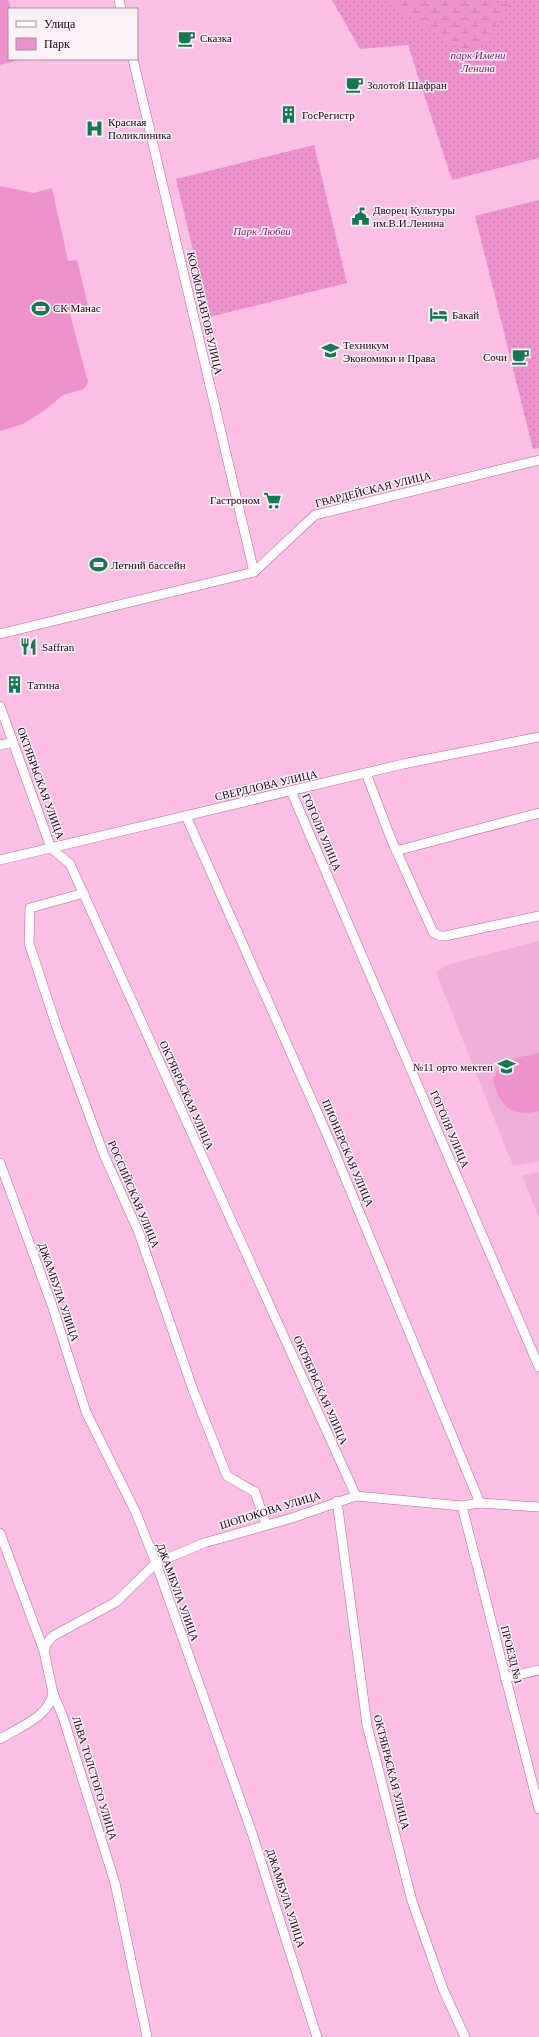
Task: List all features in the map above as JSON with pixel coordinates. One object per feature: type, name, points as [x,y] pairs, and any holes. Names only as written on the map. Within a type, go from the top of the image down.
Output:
[{"type":"street","name":"КОСМОНАВТОВ УЛИЦА","points":[[133,60],[254,572]]},
{"type":"street","name":"ГВАРДЕЙСКАЯ УЛИЦА","points":[[0,634],[254,572],[315,515],[539,460]]},
{"type":"street","name":"ОКТЯБРЬСКАЯ УЛИЦА","points":[[0,706],[51,848],[70,864],[84,893],[356,1496]]},
{"type":"street","name":"СВЕРДЛОВА УЛИЦА","points":[[0,860],[366,773],[539,737]]},
{"type":"street","points":[[0,745],[14,742]]},
{"type":"street","points":[[366,773],[396,851],[430,928],[436,934],[445,936],[539,916]]},
{"type":"street","name":"ГОГОЛЯ УЛИЦА","points":[[291,791],[539,1367]]},
{"type":"street","points":[[396,851],[539,813]]},
{"type":"street","name":"ПИОНЕРСКАЯ УЛИЦА","points":[[186,816],[329,1139],[480,1503]]},
{"type":"street","name":"РОССИЙСКАЯ УЛИЦА","points":[[84,893],[30,908],[29,943],[57,1028],[104,1155],[139,1233],[185,1368],[227,1476],[255,1492],[266,1524]]},
{"type":"street","name":"ДЖАМБУЛА УЛИЦА","points":[[0,1163],[52,1305],[86,1412],[136,1513],[156,1563],[252,1833],[317,2037]]},
{"type":"street","name":"ШОПОКОВА УЛИЦА","points":[[44,1651],[47,1643],[53,1636],[116,1602],[156,1563],[204,1543],[266,1524],[292,1518],[337,1501],[356,1496],[462,1506],[480,1503],[539,1507]]},
{"type":"street","name":"ОКТЯБРЬСКАЯ УЛИЦА","points":[[337,1501],[367,1724],[412,1901],[443,1989],[465,2037]]},
{"type":"street","name":"ПРОЕЗД №1","points":[[462,1506],[539,1809]]},
{"type":"street","name":"ЛЬВА ТОЛСТОГО УЛИЦА","points":[[0,1533],[44,1651],[53,1693],[63,1717],[115,1883],[147,2037]]},
{"type":"street","points":[[505,1678],[539,1670]]},
{"type":"street","points":[[0,1739],[45,1712],[51,1703],[53,1693]]},
{"type":"shaded area","name":"№11 орто мектеп","points":[[539,941],[539,1161],[513,1166],[436,973],[446,965]]},
{"type":"shaded area","points":[[539,1172],[539,1218],[522,1176]]},
{"type":"green space","points":[[0,0],[8,0],[11,8],[8,8],[8,60],[19,60],[0,65]]},
{"type":"green space","name":"парк Имени Ленина","points":[[332,0],[539,0],[539,158],[452,180],[408,45],[360,49]]},
{"type":"green space","points":[[382,0],[481,0],[509,5],[475,58]]},
{"type":"green space","name":"Парк Любви","points":[[314,145],[347,283],[209,317],[176,179]]},
{"type":"green space","name":"СК Манас","points":[[0,186],[33,193],[52,188],[68,261],[77,260],[88,306],[69,311],[88,382],[84,389],[63,395],[45,410],[23,424],[0,431]]},
{"type":"green space","points":[[539,200],[539,448],[533,449],[475,216]]},
{"type":"green space","points":[[539,1053],[539,1111],[521,1113],[513,1111],[502,1102],[498,1096],[493,1078],[507,1062]]},
{"type":"place","name":"Сказка","points":[[187,38]]},
{"type":"place","name":"Золотой Шафран","points":[[354,85]]},
{"type":"place","name":"ГосРегистр","points":[[289,115]]},
{"type":"place","name":"Красная Поликлиника","points":[[95,128]]},
{"type":"place","name":"Дворец Культуры им.В.И.Ленина","points":[[360,216]]},
{"type":"place","name":"СК Манас","points":[[40,308]]},
{"type":"place","name":"Бакай","points":[[439,315]]},
{"type":"place","name":"Техникум Экономики и Права","points":[[330,351]]},
{"type":"place","name":"Сочи","points":[[520,357]]},
{"type":"place","name":"Гастроном","points":[[273,500]]},
{"type":"place","name":"Летний бассейн","points":[[98,565]]},
{"type":"place","name":"Saffran","points":[[29,647]]},
{"type":"place","name":"Татина","points":[[14,685]]},
{"type":"place","name":"№11 орто мектеп","points":[[506,1067]]}]
